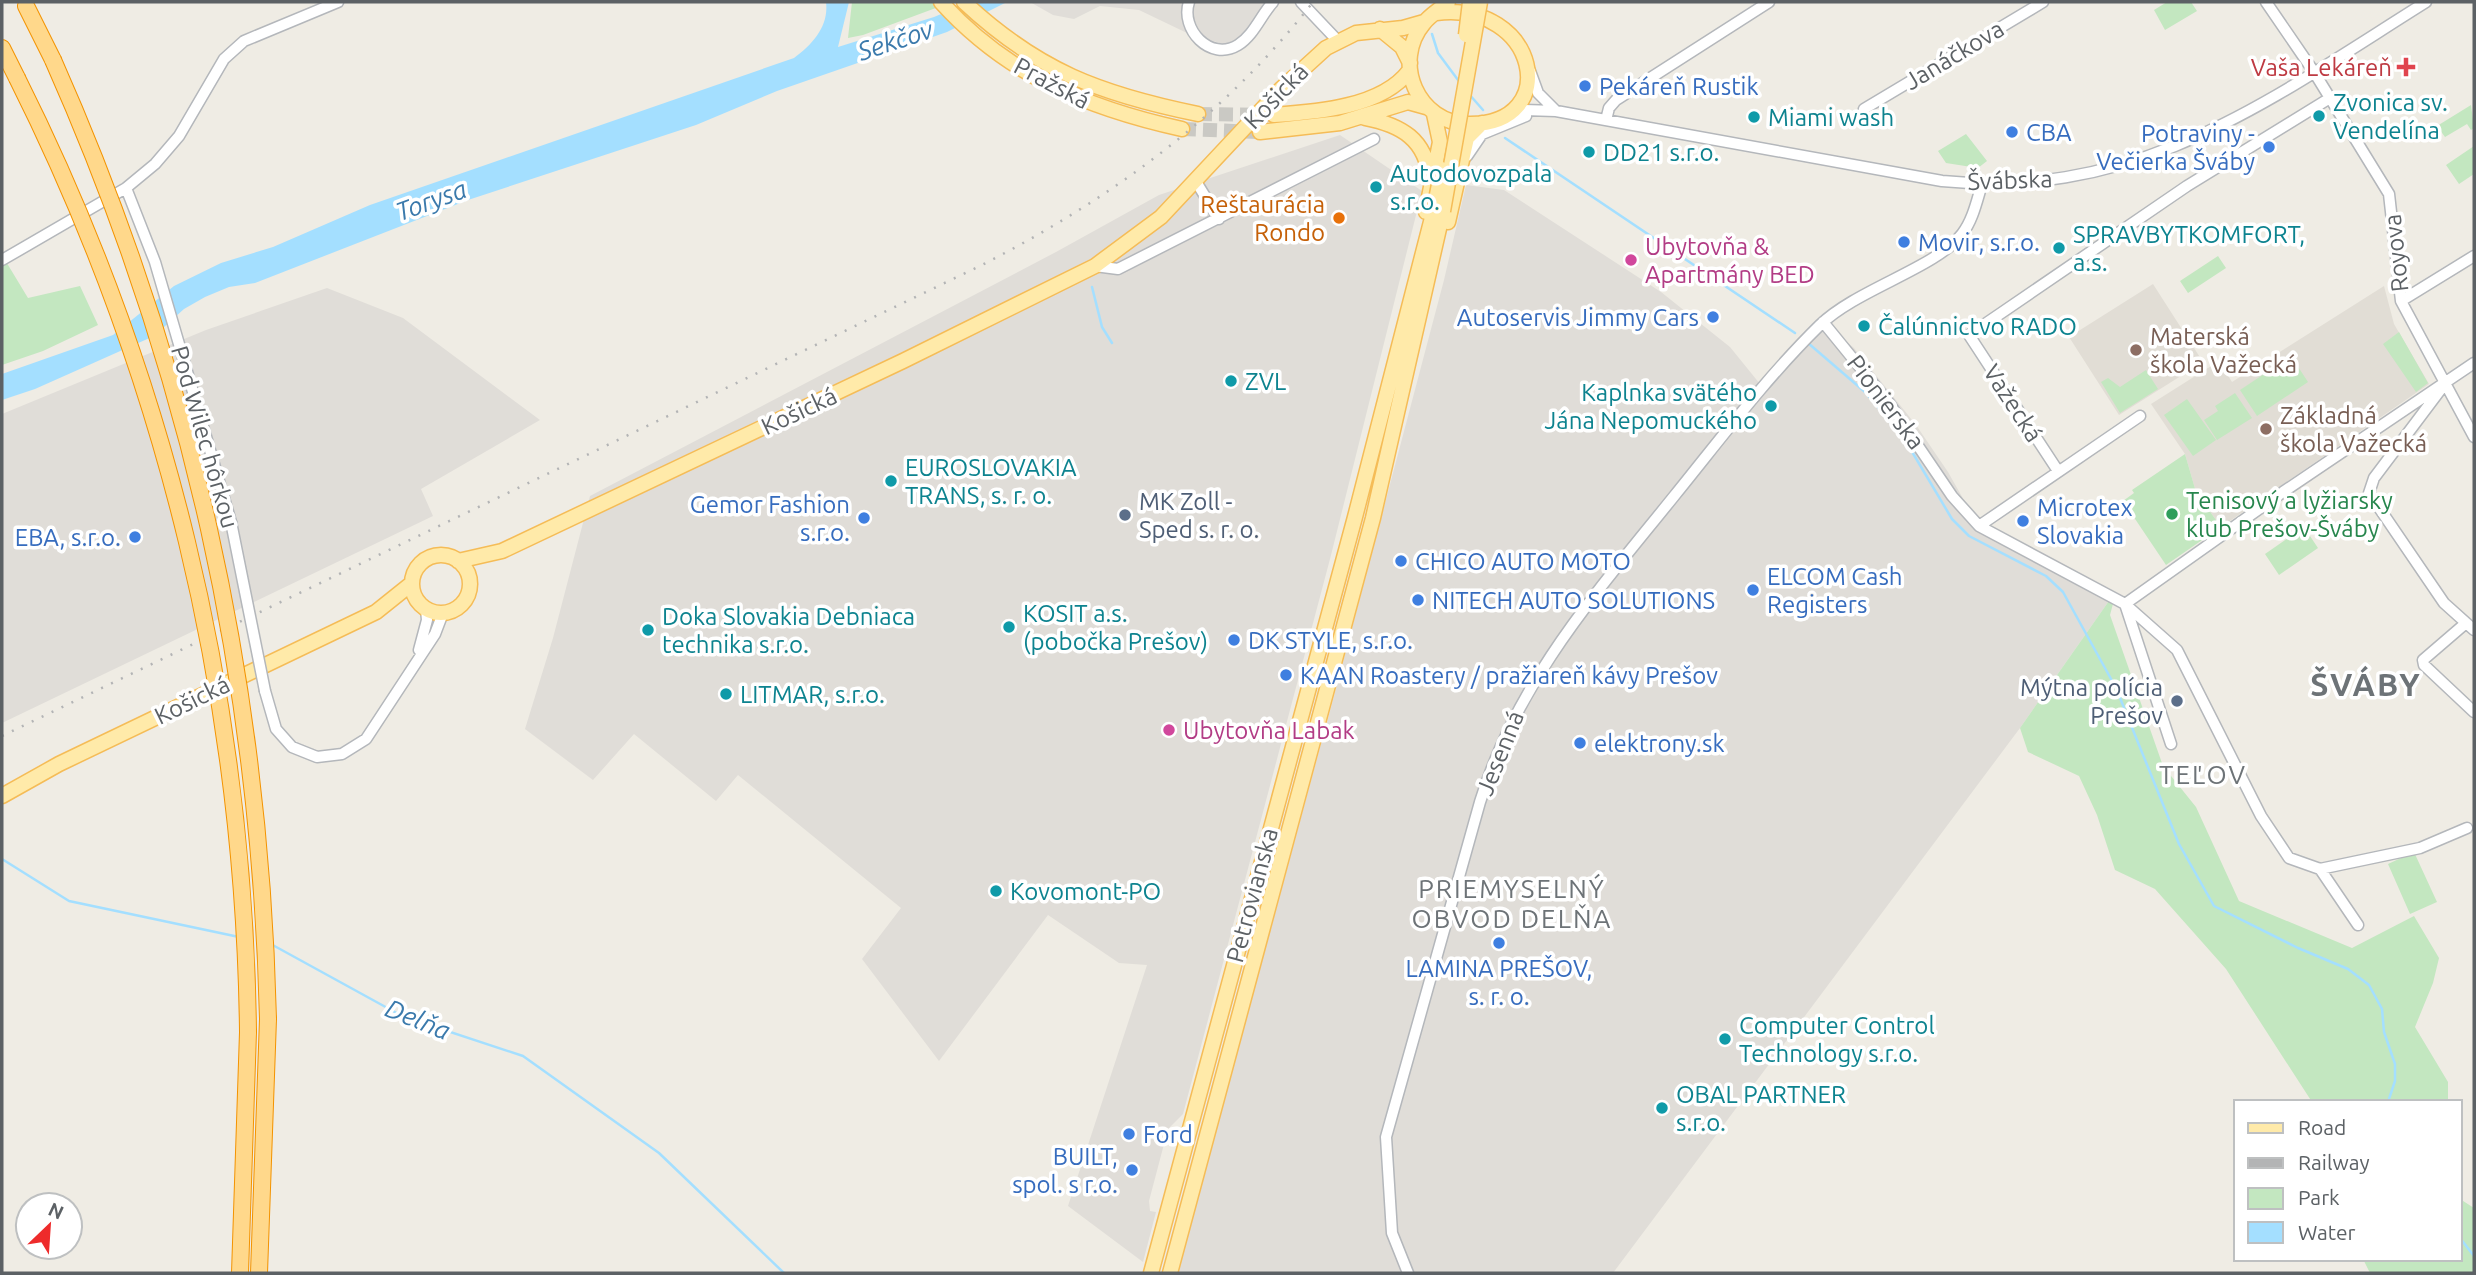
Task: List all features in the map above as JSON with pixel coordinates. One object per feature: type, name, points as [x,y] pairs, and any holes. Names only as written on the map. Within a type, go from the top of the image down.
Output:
[{"type":"highway","points":[[26,6],[53,60],[96,162],[145,291],[185,425],[210,526],[233,643],[256,807],[263,887],[268,1098],[259,1273]]},
{"type":"highway","points":[[2,48],[65,178],[114,296],[154,415],[190,548],[213,653],[237,818],[247,967],[248,1032],[240,1273]]},
{"type":"main road","name":"Pražská","points":[[941,2],[992,48],[1051,87],[1090,104],[1182,129]]},
{"type":"main road","name":"Pražská","points":[[964,2],[1008,40],[1061,73],[1130,100],[1198,114]]},
{"type":"main road","points":[[1435,207],[1440,142],[1430,111],[1412,84],[1410,67],[1412,48],[1430,18],[1448,2]]},
{"type":"main road","name":"Košická","points":[[6,794],[376,612],[411,584],[417,567],[424,560],[441,555],[458,561],[502,551],[903,361],[1095,266],[1161,217],[1281,89],[1337,40],[1356,33],[1403,28],[1472,2]]},
{"type":"main road","points":[[1260,132],[1312,128],[1365,118],[1408,102],[1430,111],[1456,123],[1482,123],[1504,115],[1520,96],[1530,71],[1527,45],[1506,15],[1472,2],[1435,207],[1373,518]]},
{"type":"main road","points":[[1380,29],[1402,47],[1410,67]]},
{"type":"main road","points":[[1274,115],[1334,107],[1361,100],[1394,88],[1410,67]]},
{"type":"main road","points":[[1365,118],[1393,124],[1407,132],[1419,144],[1429,167],[1435,207]]},
{"type":"main road","points":[[1373,518],[1398,437],[1467,138],[1482,123]]},
{"type":"main road","name":"Petrovianska","points":[[1151,1273],[1355,517],[1435,207]]},
{"type":"main road","name":"Petrovianska","points":[[1170,1273],[1373,518]]},
{"type":"main road","name":"Košická","points":[[376,612],[423,607],[443,613],[461,605],[469,593],[470,581],[502,551]]},
{"type":"main road","points":[[458,561],[470,581]]},
{"type":"main road","points":[[411,584],[423,607]]},
{"type":"street","points":[[2,260],[126,188],[155,164],[179,136],[218,68],[233,49],[257,33],[338,2]]},
{"type":"street","points":[[1189,2],[1186,17],[1192,32],[1208,46],[1224,49],[1238,45],[1248,36],[1273,2]]},
{"type":"street","points":[[1301,2],[1337,40]]},
{"type":"street","points":[[1606,120],[1609,108],[1616,100],[1769,2]]},
{"type":"street","name":"Janáčkova","points":[[1864,109],[2043,2]]},
{"type":"street","name":"Royova","points":[[2266,2],[2314,72],[2389,194],[2401,301],[2474,437]]},
{"type":"street","name":"Švábska","points":[[1504,115],[1523,110],[1556,111],[1942,181],[1982,184],[2049,181],[2140,161],[2238,118],[2426,2]]},
{"type":"street","points":[[1530,71],[1538,93],[1556,111]]},
{"type":"street","name":"Važecká","points":[[2058,471],[1969,335],[2187,187],[2330,98]]},
{"type":"street","points":[[1460,171],[1472,145],[1482,134],[1517,118],[1556,111]]},
{"type":"street","name":"Košická","points":[[1095,266],[1118,269],[1374,139]]},
{"type":"street","points":[[1195,180],[1219,219]]},
{"type":"street","points":[[1823,322],[1863,292],[1930,258],[1962,235],[1982,184]]},
{"type":"street","name":"Pod Wilec hôrkou","points":[[126,188],[155,262],[230,522],[271,717],[283,739],[303,754],[330,757],[351,750],[366,739],[417,656]]},
{"type":"street","points":[[2401,301],[2474,256]]},
{"type":"street","name":"Jesenná","points":[[1408,1273],[1392,1233],[1386,1137],[1441,934],[1502,738],[1526,693],[1578,615],[1728,427],[1823,322]]},
{"type":"street","name":"Pionierska","points":[[1823,322],[1889,403],[1952,496],[1979,526],[2124,604],[2177,650],[2261,816],[2289,858],[2319,869]]},
{"type":"street","points":[[2171,744],[2124,604],[2474,363]]},
{"type":"street","points":[[2445,384],[2374,478],[2369,493],[2444,603],[2470,626],[2423,660],[2424,666],[2474,712]]},
{"type":"street","points":[[2402,412],[2413,429]]},
{"type":"street","points":[[1979,526],[2140,416]]},
{"type":"street","points":[[417,656],[425,630],[423,607]]},
{"type":"street","points":[[417,656],[435,634],[443,613]]},
{"type":"street","points":[[2358,925],[2319,869],[2420,848],[2467,828]]},
{"type":"shaded area","points":[[1030,2],[1275,2],[1236,48],[1187,33],[1139,10],[1100,6],[1074,19],[1053,15]]},
{"type":"shaded area","points":[[1340,135],[1422,191],[1330,559],[1183,1114],[1168,1129],[1149,1201],[1150,1211],[1156,1212],[1143,1262],[1068,1206],[1147,965],[1119,963],[1048,915],[939,1061],[862,959],[901,908],[738,775],[716,801],[634,734],[593,780],[525,729],[553,638],[590,496],[1056,252],[1159,195]]},
{"type":"shaded area","points":[[1466,185],[1504,190],[1661,292],[1730,347],[1760,384],[1822,322],[1854,348],[1916,425],[1948,472],[1978,525],[2070,568],[2111,598],[2020,728],[1613,1273],[1177,1273],[1333,700],[1444,280]]},
{"type":"shaded area","name":"Materská škola Važecká","points":[[2153,284],[2203,362],[2119,415],[2069,337]]},
{"type":"shaded area","name":"Základná škola Važecká","points":[[2384,286],[2394,324],[2429,384],[2221,527],[2196,492],[2185,454],[2151,404],[2219,361],[2232,382]]},
{"type":"shaded area","points":[[327,288],[403,318],[540,420],[421,489],[433,516],[2,723],[2,414],[206,330]]},
{"type":"green space","points":[[852,2],[952,2],[848,38]]},
{"type":"green space","points":[[2167,2],[2191,2],[2197,11],[2165,30],[2154,10]]},
{"type":"green space","points":[[2471,105],[2474,128],[2471,130],[2467,124],[2445,137],[2437,126]]},
{"type":"green space","points":[[1966,134],[1987,161],[1978,168],[1946,163],[1938,151]]},
{"type":"green space","points":[[2474,146],[2474,174],[2459,184],[2446,165]]},
{"type":"green space","points":[[2,255],[28,298],[80,286],[98,325],[43,351],[2,365]]},
{"type":"green space","points":[[2218,256],[2226,268],[2188,293],[2180,281]]},
{"type":"green space","points":[[2399,332],[2428,383],[2416,392],[2383,344]]},
{"type":"green space","points":[[2291,356],[2308,382],[2257,416],[2240,390]]},
{"type":"green space","points":[[2146,370],[2158,389],[2120,413],[2101,382],[2108,378],[2120,387]]},
{"type":"green space","points":[[2235,393],[2252,418],[2217,440],[2204,420],[2218,411],[2215,406]]},
{"type":"green space","points":[[2187,399],[2216,440],[2193,456],[2164,415]]},
{"type":"green space","name":"Tenisový a lyžiarsky klub Prešov-Šváby","points":[[2185,454],[2196,492],[2221,527],[2166,565],[2123,501],[2134,493],[2132,490]]},
{"type":"green space","points":[[2304,527],[2318,548],[2279,575],[2265,554]]},
{"type":"green space","points":[[2111,598],[2114,600],[2110,615],[2163,766],[2196,807],[2239,901],[2352,948],[2414,916],[2439,958],[2433,983],[2415,1027],[2448,1082],[2448,1100],[2311,1100],[2226,969],[2155,889],[2115,870],[2097,815],[2079,776],[2028,752],[2020,728]]},
{"type":"green space","points":[[2414,852],[2437,902],[2410,914],[2388,864]]},
{"type":"green space","points":[[2462,1200],[2474,1208],[2474,1273],[2370,1273],[2364,1261],[2462,1261]]},
{"type":"water","points":[[826,2],[849,2],[838,47],[934,17],[970,2],[1007,2],[947,32],[777,91],[696,125],[468,200],[255,283],[229,287],[184,309],[154,336],[35,389],[2,400],[2,374],[113,335],[174,286],[221,263],[273,247],[370,205],[794,58],[807,47],[822,27]]},
{"type":"waterway","points":[[1432,34],[1438,53],[1461,84]]},
{"type":"waterway","points":[[1469,94],[1483,110]]},
{"type":"waterway","points":[[1505,138],[1795,333]]},
{"type":"waterway","points":[[1092,287],[1102,327],[1112,343]]},
{"type":"waterway","points":[[1808,343],[1865,392],[1889,420],[1908,445],[1952,519],[1969,536],[2046,576],[2063,592],[2116,688],[2179,844],[2214,906],[2298,948],[2348,969],[2369,985],[2382,1009],[2384,1032],[2395,1064],[2395,1081],[2389,1100]]},
{"type":"waterway","name":"Delňa","points":[[2,859],[69,901],[239,937]]},
{"type":"waterway","name":"Delňa","points":[[269,943],[402,1016],[523,1056],[659,1153],[784,1273]]},
{"type":"waterway","points":[[2462,1241],[2474,1256]]},
{"type":"tunnel","points":[[1198,114],[1274,115]]},
{"type":"tunnel","points":[[1182,129],[1260,132]]},
{"type":"railway","points":[[2,736],[980,266],[1028,240],[1118,184],[1202,119],[1241,83],[1313,2]]},
{"type":"place","name":"Vaša Lekáreň","points":[[2406,67]]},
{"type":"place","name":"Pekáreň Rustik","points":[[1585,86]]},
{"type":"place","name":"Zvonica sv. Vendelína","points":[[2319,116]]},
{"type":"place","name":"Miami wash","points":[[1754,117]]},
{"type":"place","name":"CBA","points":[[2012,132]]},
{"type":"place","name":"Potraviny - Večierka Šváby","points":[[2269,147]]},
{"type":"place","name":"DD21 s.r.o.","points":[[1589,152]]},
{"type":"place","name":"Autodovozpala s.r.o.","points":[[1376,187]]},
{"type":"place","name":"Reštaurácia Rondo","points":[[1339,218]]},
{"type":"place","name":"Movir, s.r.o.","points":[[1904,242]]},
{"type":"place","name":"SPRAVBYTKOMFORT, a.s.","points":[[2059,248]]},
{"type":"place","name":"Ubytovňa & Apartmány BED","points":[[1631,260]]},
{"type":"place","name":"Autoservis Jimmy Cars","points":[[1713,317]]},
{"type":"place","name":"Čalúnnictvo RADO","points":[[1864,326]]},
{"type":"place","name":"Materská škola Važecká","points":[[2136,350]]},
{"type":"place","name":"ZVL","points":[[1231,381]]},
{"type":"place","name":"Kaplnka svätého Jána Nepomuckého","points":[[1771,406]]},
{"type":"place","name":"Základná škola Važecká","points":[[2266,429]]},
{"type":"place","name":"EUROSLOVAKIA TRANS, s. r. o.","points":[[891,481]]},
{"type":"place","name":"Tenisový a lyžiarsky klub Prešov-Šváby","points":[[2172,514]]},
{"type":"place","name":"MK Zoll - Sped s. r. o.","points":[[1125,515]]},
{"type":"place","name":"Gemor Fashion s.r.o.","points":[[864,518]]},
{"type":"place","name":"Microtex Slovakia","points":[[2023,521]]},
{"type":"place","name":"EBA, s.r.o.","points":[[135,537]]},
{"type":"place","name":"CHICO AUTO MOTO","points":[[1401,561]]},
{"type":"place","name":"ELCOM Cash Registers","points":[[1753,590]]},
{"type":"place","name":"NITECH AUTO SOLUTIONS","points":[[1418,600]]},
{"type":"place","name":"KOSIT a.s. (pobočka Prešov)","points":[[1009,627]]},
{"type":"place","name":"Doka Slovakia Debniaca technika s.r.o.","points":[[648,630]]},
{"type":"place","name":"DK STYLE, s.r.o.","points":[[1234,640]]},
{"type":"place","name":"KAAN Roastery / pražiareň kávy Prešov","points":[[1286,675]]},
{"type":"place","name":"LITMAR, s.r.o.","points":[[726,694]]},
{"type":"place","name":"Mýtna polícia Prešov","points":[[2177,701]]},
{"type":"place","name":"Ubytovňa Labak","points":[[1169,730]]},
{"type":"place","name":"elektrony.sk","points":[[1580,743]]},
{"type":"place","name":"Kovomont-PO","points":[[996,891]]},
{"type":"place","name":"LAMINA PREŠOV, s. r. o.","points":[[1499,943]]},
{"type":"place","name":"Computer Control Technology s.r.o.","points":[[1725,1039]]},
{"type":"place","name":"OBAL PARTNER s.r.o.","points":[[1662,1108]]},
{"type":"place","name":"Ford","points":[[1129,1134]]},
{"type":"place","name":"BUILT, spol. s r.o.","points":[[1132,1170]]},
{"type":"district","name":"ŠVÁBY","points":[[2366,684]]},
{"type":"district","name":"TEĽOV","points":[[2203,774]]},
{"type":"district","name":"PRIEMYSELNÝ OBVOD DELŇA","points":[[1512,903]]},
{"type":"water label","name":"Sekčov","points":[[895,40]]},
{"type":"water label","name":"Torysa","points":[[431,200]]}]
